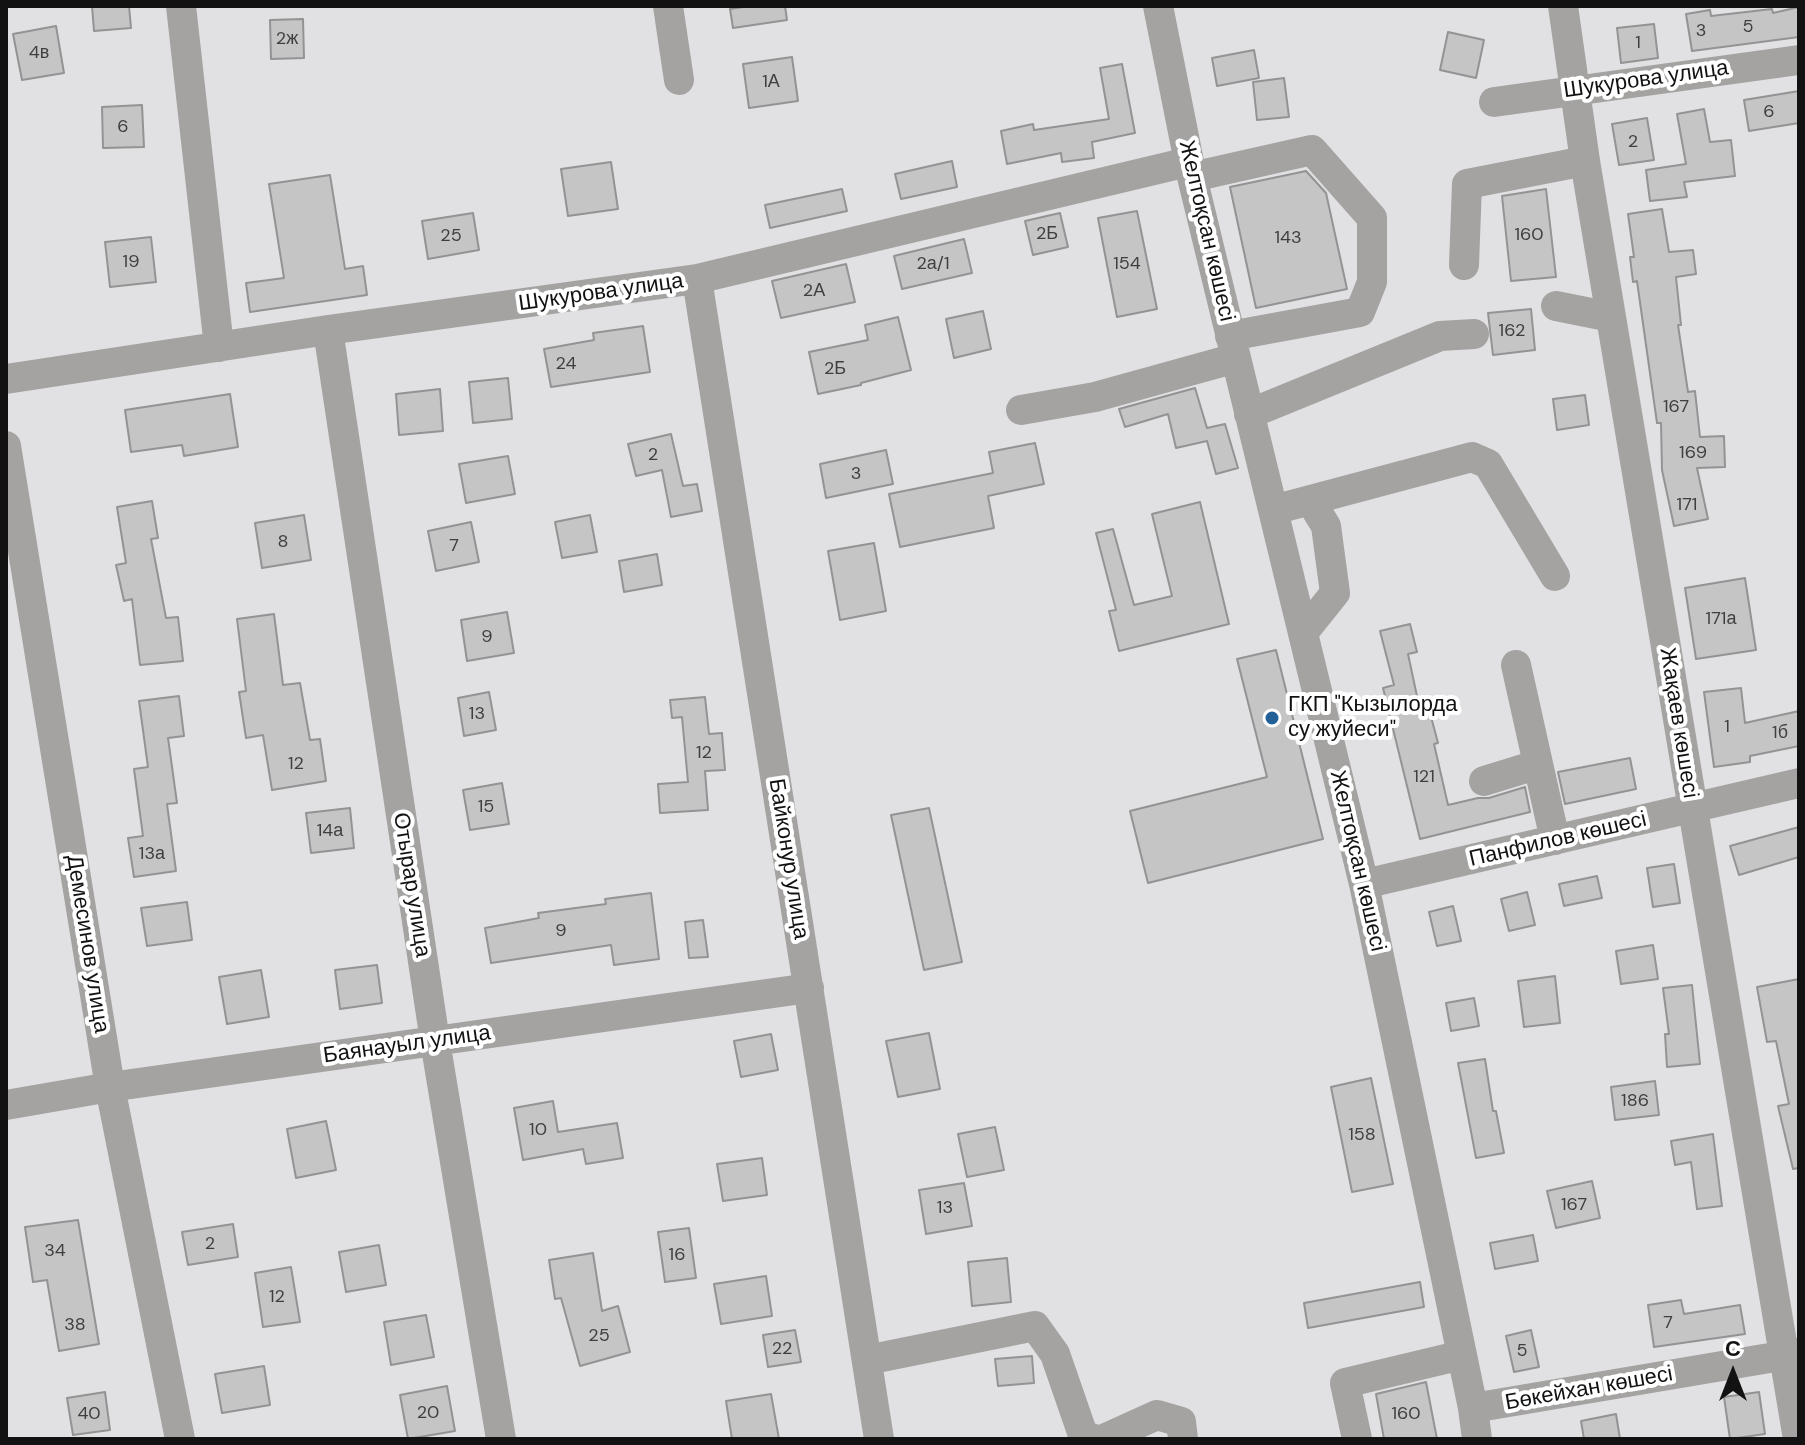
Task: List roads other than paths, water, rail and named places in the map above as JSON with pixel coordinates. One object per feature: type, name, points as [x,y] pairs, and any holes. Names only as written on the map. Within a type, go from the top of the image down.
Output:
[{"type":"street","points":[[181,6],[219,347]]},
{"type":"street","points":[[668,6],[679,80]]},
{"type":"street","name":"Желтоқсан көшесі","points":[[1158,6],[1190,170],[1364,884],[1477,1439]]},
{"type":"street","name":"Жақаев көшесі","points":[[1563,6],[1585,161],[1692,809],[1792,1354],[1798,1439]]},
{"type":"street","name":"Шукурова улица","points":[[1494,102],[1799,60]]},
{"type":"street","name":"Шукурова улица","points":[[6,379],[697,279],[1190,170],[1312,150],[1372,218],[1372,282],[1360,312],[1233,347]]},
{"type":"street","points":[[1464,265],[1467,184],[1585,161]]},
{"type":"street","name":"Байконур улица","points":[[697,279],[879,1439]]},
{"type":"street","points":[[1556,306],[1611,317]]},
{"type":"street","name":"Отырар улица","points":[[328,330],[435,1041],[501,1439]]},
{"type":"street","points":[[1249,414],[1440,336],[1474,334]]},
{"type":"street","points":[[1021,410],[1095,397],[1233,347]]},
{"type":"street","name":"Демесинов улица","points":[[6,446],[110,1087],[180,1439]]},
{"type":"street","points":[[1273,510],[1472,457],[1488,464],[1555,576]]},
{"type":"street","points":[[1303,633],[1335,593],[1326,526],[1310,500]]},
{"type":"street","points":[[1516,665],[1555,840]]},
{"type":"street","points":[[1484,781],[1536,765]]},
{"type":"street","name":"Панфилов көшесі","points":[[1364,884],[1799,783]]},
{"type":"street","name":"Баянауыл улица","points":[[6,1105],[110,1087],[809,988]]},
{"type":"street","points":[[867,1360],[1035,1326],[1055,1354],[1083,1435],[1094,1439]]},
{"type":"street","name":"Бөкейхан көшесі","points":[[1473,1408],[1792,1354]]},
{"type":"street","points":[[1357,1439],[1345,1383],[1462,1355]]},
{"type":"street","points":[[1104,1439],[1157,1415],[1181,1422],[1183,1439]]},
{"type":"place","name":"ГКП \"Кызылорда су жуйеси\"","points":[[1272,718]]}]
